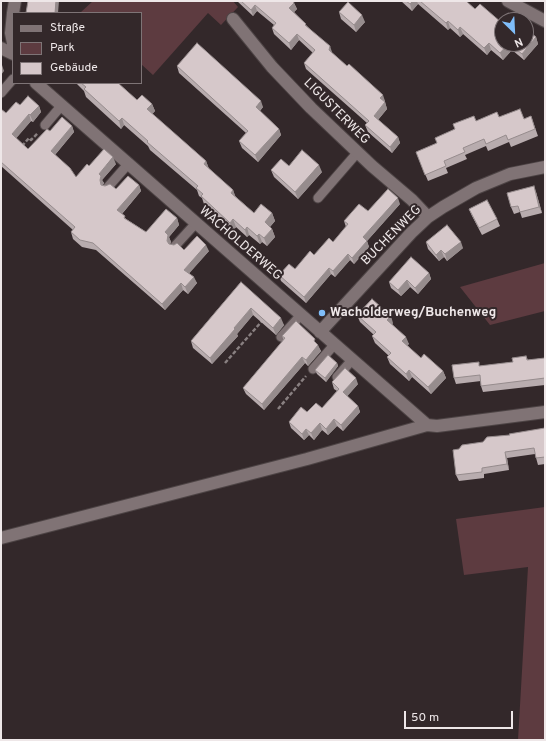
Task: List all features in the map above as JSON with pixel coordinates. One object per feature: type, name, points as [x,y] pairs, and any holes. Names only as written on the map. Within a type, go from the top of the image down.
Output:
[{"type":"street","points":[[13,12],[15,1]]},
{"type":"street","points":[[508,1],[545,21]]},
{"type":"street","name":"LIGUSTERWEG","points":[[233,19],[258,51],[316,114],[357,153],[412,200],[428,217]]},
{"type":"street","points":[[12,23],[12,38]]},
{"type":"street","points":[[1,48],[12,54]]},
{"type":"street","name":"WACHOLDERWEG","points":[[37,84],[129,163],[300,316],[427,425]]},
{"type":"street","name":"BUCHENWEG","points":[[320,332],[411,233],[428,217],[458,198],[481,186],[510,174],[545,167]]},
{"type":"street","points":[[1,538],[307,459],[427,425],[437,426],[545,412]]},
{"type":"lane","points":[[1,93],[12,80]]},
{"type":"lane","points":[[45,125],[62,105]]},
{"type":"lane","points":[[318,198],[357,153]]},
{"type":"lane","points":[[108,187],[129,163]]},
{"type":"lane","points":[[175,246],[196,223]]},
{"type":"lane","points":[[281,337],[300,316]]},
{"type":"lane","points":[[313,369],[334,345]]},
{"type":"lane","points":[[332,383],[352,360]]},
{"type":"path","points":[[20,149],[29,138],[31,140],[45,125]]},
{"type":"path","points":[[225,363],[267,316]]},
{"type":"path","points":[[278,409],[313,369]]},
{"type":"green space","points":[[93,1],[233,1],[238,7],[221,25],[208,13],[153,75],[142,65],[142,12],[81,12]]},
{"type":"green space","points":[[545,263],[545,311],[490,325],[460,287]]},
{"type":"green space","points":[[545,507],[545,740],[518,740],[528,567],[464,575],[456,519]]},
{"type":"building","points":[[28,1],[56,1],[55,12],[26,12]]},
{"type":"building","points":[[241,1],[293,1],[294,3],[289,8],[306,24],[305,25],[330,46],[329,50],[347,66],[349,64],[383,95],[380,98],[385,102],[374,116],[398,137],[390,147],[365,125],[369,121],[304,63],[315,50],[297,34],[289,43],[272,28],[276,23],[255,5],[251,10]]},
{"type":"building","points":[[406,1],[413,1],[410,4]]},
{"type":"building","points":[[420,1],[466,1],[475,9],[480,4],[494,16],[494,48],[489,43],[484,48],[460,27],[458,30],[448,21],[446,23]]},
{"type":"building","points":[[348,2],[362,15],[354,25],[339,12]]},
{"type":"building","points":[[197,43],[261,101],[256,107],[279,129],[255,155],[239,141],[248,131],[177,66]]},
{"type":"building","points":[[82,84],[119,84],[137,100],[142,95],[152,104],[147,109],[206,161],[204,164],[233,190],[231,193],[254,213],[261,204],[272,213],[265,222],[272,229],[264,238],[259,234],[257,236],[247,227],[245,230],[233,219],[230,223],[201,196],[203,194],[196,188],[198,186],[147,142],[148,141],[122,118],[119,121],[84,89],[86,87]]},
{"type":"building","points":[[28,96],[39,106],[30,115],[29,114],[12,134],[28,149],[47,129],[50,131],[62,117],[72,126],[51,151],[70,168],[76,177],[87,164],[89,166],[104,149],[113,157],[99,174],[101,176],[101,185],[105,186],[110,184],[116,189],[128,176],[139,185],[117,210],[125,216],[124,218],[146,232],[166,209],[177,218],[165,232],[168,235],[167,241],[169,244],[174,245],[177,243],[184,250],[197,236],[206,245],[184,270],[194,277],[185,287],[181,283],[162,304],[93,243],[80,240],[71,232],[75,227],[1,162],[1,109],[6,113],[16,102],[20,105]]},
{"type":"building","points":[[520,109],[524,119],[531,116],[535,129],[508,140],[506,135],[486,144],[484,139],[463,148],[465,152],[444,161],[446,166],[425,175],[416,152],[437,143],[435,138],[455,129],[453,124],[474,116],[476,121],[497,112],[499,117]]},
{"type":"building","points":[[302,150],[319,165],[295,192],[271,170],[281,159],[289,166]]},
{"type":"building","points":[[534,186],[539,207],[520,212],[518,206],[511,207],[507,193]]},
{"type":"building","points":[[388,189],[398,198],[363,237],[367,241],[352,258],[348,254],[333,271],[329,268],[304,297],[279,275],[289,264],[295,269],[310,251],[314,255],[329,238],[333,242],[348,224],[344,221],[359,204],[368,211]]},
{"type":"building","points":[[487,200],[497,219],[479,228],[469,209]]},
{"type":"building","points":[[447,225],[461,242],[445,254],[441,250],[436,255],[426,242]]},
{"type":"building","points":[[411,257],[429,273],[415,288],[407,280],[398,290],[389,282]]},
{"type":"building","points":[[241,282],[281,318],[273,328],[251,308],[210,358],[191,341]]},
{"type":"building","points":[[372,299],[391,316],[387,320],[406,337],[402,341],[421,358],[424,354],[443,371],[428,387],[409,370],[406,374],[387,357],[391,353],[372,336],[376,332],[357,315]]},
{"type":"building","points":[[296,321],[315,339],[314,341],[318,345],[306,360],[302,357],[262,404],[243,388],[285,338],[282,336]]},
{"type":"building","points":[[328,355],[337,363],[325,378],[315,370]]},
{"type":"building","points":[[526,356],[527,360],[545,358],[545,378],[481,386],[480,375],[454,378],[452,365],[479,362],[479,366],[513,362],[512,358]]},
{"type":"building","points":[[345,368],[356,378],[343,392],[358,406],[341,425],[334,419],[326,429],[320,423],[311,433],[306,429],[302,434],[289,422],[301,407],[307,412],[316,403],[322,408],[339,389],[332,382]]},
{"type":"building","points":[[545,428],[545,457],[536,458],[534,448],[505,452],[507,464],[482,468],[482,472],[456,475],[453,450],[459,449],[462,445],[483,442],[487,437],[510,435],[509,434]]},
{"type":"place","name":"Wacholderweg/Buchenweg","points":[[322,313]]}]
